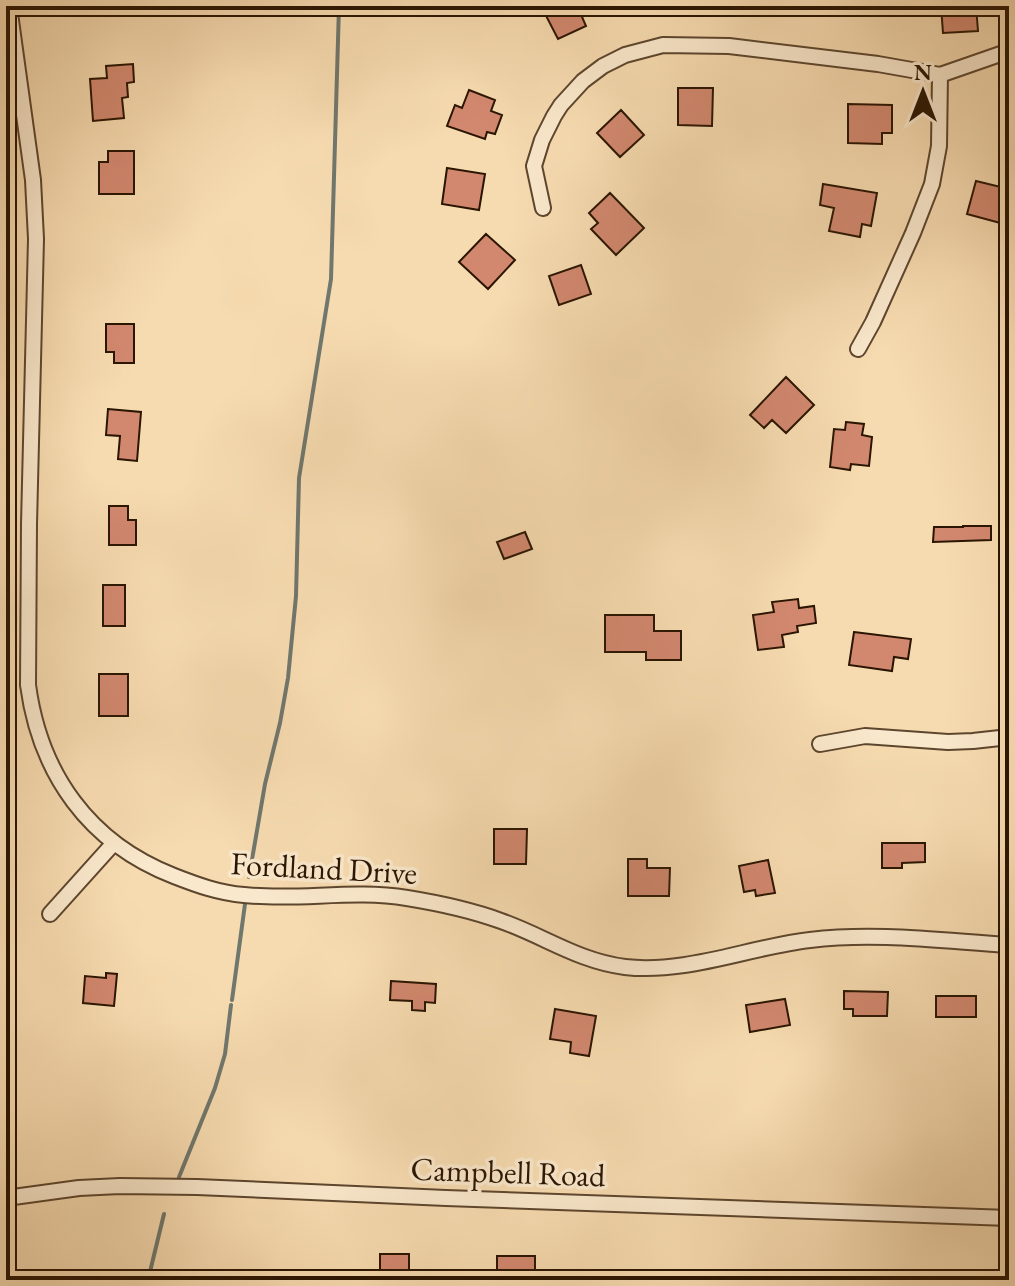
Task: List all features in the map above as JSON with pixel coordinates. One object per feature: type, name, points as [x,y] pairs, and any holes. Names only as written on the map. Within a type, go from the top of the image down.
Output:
[{"type":"street","name":"Fordland Drive","points":[[9,6],[33,180],[36,239],[28,540],[28,685],[39,740],[54,772],[72,800],[113,844],[146,864],[203,887],[274,896],[405,897],[501,921],[571,953],[626,967],[678,966],[775,945],[832,938],[882,937],[1009,945]]},
{"type":"street","points":[[543,208],[534,166],[554,116],[583,81],[625,55],[663,45],[729,46],[878,64],[940,75],[1009,51]]},
{"type":"street","points":[[858,349],[913,233],[932,184],[939,146],[940,75]]},
{"type":"street","points":[[820,744],[865,736],[948,742],[1009,737]]},
{"type":"street","points":[[50,914],[113,844]]},
{"type":"street","name":"Campbell Road","points":[[6,1198],[79,1188],[182,1186],[1009,1218]]},
{"type":"building","points":[[541,6],[586,6],[590,13],[582,17],[586,26],[558,39]]},
{"type":"building","points":[[941,6],[976,6],[978,31],[943,33]]},
{"type":"building","points":[[133,64],[134,82],[127,83],[128,97],[122,98],[124,118],[93,121],[90,79],[107,78],[106,66]]},
{"type":"building","points":[[678,88],[713,88],[712,126],[678,125]]},
{"type":"building","points":[[469,90],[495,100],[491,111],[502,115],[495,134],[487,132],[485,139],[447,126],[455,105],[462,108]]},
{"type":"building","points":[[848,104],[892,105],[892,133],[882,133],[882,144],[848,143]]},
{"type":"building","points":[[621,110],[644,135],[620,157],[597,133]]},
{"type":"building","points":[[108,151],[134,151],[134,194],[99,194],[99,162],[108,162]]},
{"type":"building","points":[[447,168],[485,174],[479,210],[442,204]]},
{"type":"building","points":[[976,181],[1009,189],[1009,212],[1004,224],[967,214]]},
{"type":"building","points":[[823,184],[877,193],[871,226],[862,224],[860,237],[829,231],[834,208],[820,205]]},
{"type":"building","points":[[610,193],[644,228],[616,255],[591,229],[598,223],[589,213]]},
{"type":"building","points":[[486,234],[515,260],[488,289],[459,262]]},
{"type":"building","points":[[581,265],[591,294],[559,305],[549,276]]},
{"type":"building","points":[[106,324],[134,324],[134,363],[114,363],[114,352],[106,352]]},
{"type":"building","points":[[786,377],[814,405],[786,433],[772,420],[764,428],[750,415]]},
{"type":"building","points":[[108,409],[141,412],[137,461],[118,459],[120,436],[106,435]]},
{"type":"building","points":[[846,422],[864,424],[862,435],[872,437],[869,466],[851,464],[850,470],[830,467],[834,429],[845,430]]},
{"type":"building","points":[[109,506],[128,506],[128,520],[136,520],[136,545],[109,545]]},
{"type":"building","points":[[991,526],[991,540],[933,542],[934,527]]},
{"type":"building","points":[[525,532],[532,549],[504,559],[497,542]]},
{"type":"building","points":[[103,585],[125,585],[125,626],[103,626]]},
{"type":"building","points":[[798,599],[799,608],[814,606],[816,623],[797,626],[798,632],[782,635],[784,647],[758,650],[753,615],[774,612],[772,602]]},
{"type":"building","points":[[605,615],[654,615],[654,631],[681,631],[681,660],[646,660],[646,652],[605,652]]},
{"type":"building","points":[[854,632],[911,639],[908,659],[894,657],[892,671],[849,665]]},
{"type":"building","points":[[99,674],[128,674],[128,716],[99,716]]},
{"type":"building","points":[[494,829],[527,829],[526,864],[494,864]]},
{"type":"building","points":[[882,843],[925,843],[925,862],[902,863],[902,868],[882,868]]},
{"type":"building","points":[[628,859],[647,859],[647,868],[670,868],[669,896],[628,896]]},
{"type":"building","points":[[768,860],[775,893],[756,896],[755,890],[744,892],[739,866]]},
{"type":"building","points":[[106,973],[117,974],[114,1006],[83,1003],[85,976],[106,978]]},
{"type":"building","points":[[391,981],[436,984],[435,1003],[425,1002],[425,1011],[412,1010],[412,1001],[390,1000]]},
{"type":"building","points":[[844,991],[888,992],[887,1016],[853,1016],[853,1009],[844,1009]]},
{"type":"building","points":[[936,996],[976,996],[976,1017],[936,1017]]},
{"type":"building","points":[[785,999],[790,1025],[750,1032],[746,1005]]},
{"type":"building","points":[[555,1009],[596,1016],[589,1056],[570,1053],[571,1042],[550,1039]]},
{"type":"building","points":[[380,1254],[409,1254],[409,1280],[380,1280]]},
{"type":"building","points":[[497,1256],[535,1256],[535,1280],[497,1280]]},
{"type":"waterway","points":[[249,877],[288,678],[296,596],[299,478],[331,279],[339,6]]},
{"type":"waterway","points":[[232,1000],[245,904]]},
{"type":"waterway","points":[[179,1177],[215,1088],[225,1054],[231,1005]]},
{"type":"waterway","points":[[148,1280],[164,1214]]}]
